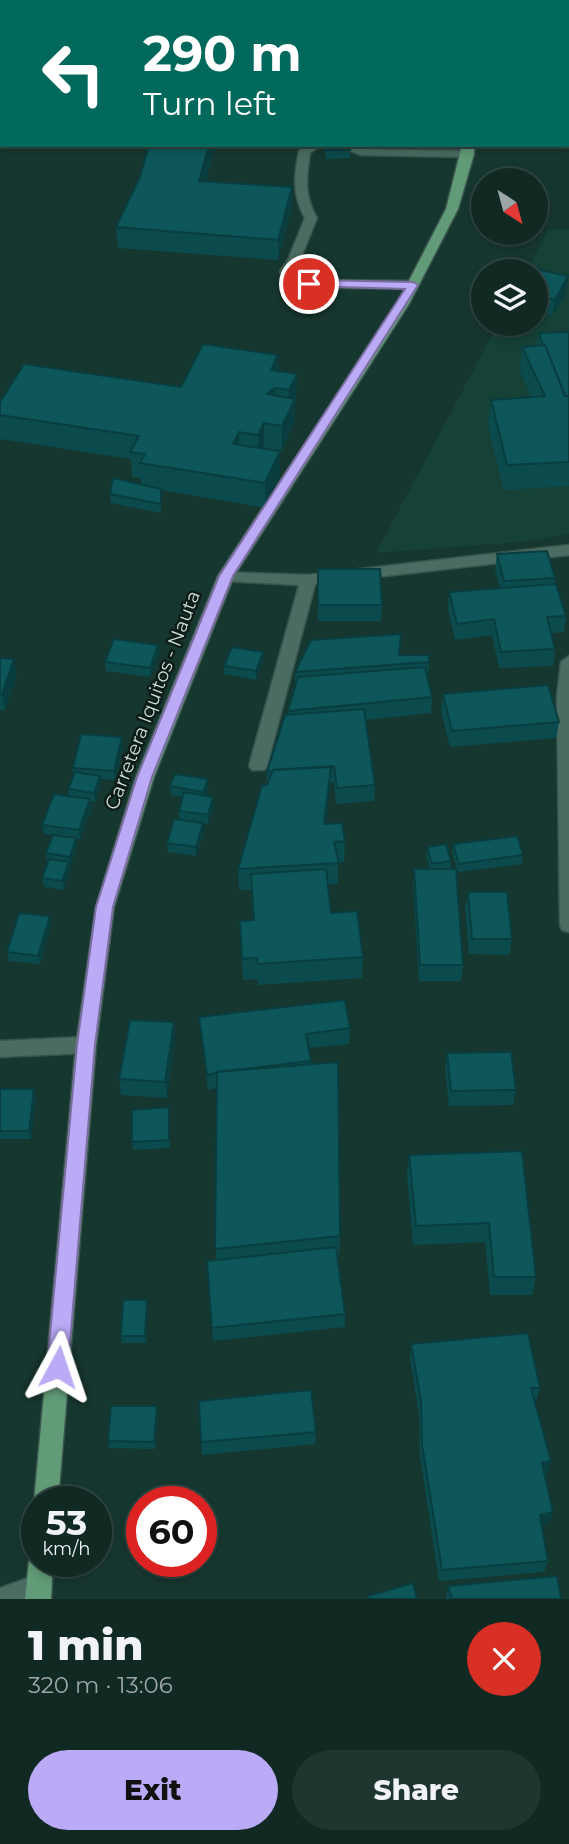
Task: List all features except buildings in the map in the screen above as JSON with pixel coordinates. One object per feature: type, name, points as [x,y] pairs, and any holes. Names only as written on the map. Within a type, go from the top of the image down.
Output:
[{"type":"main road","name":"Carretera Iquitos - Nauta","points":[[47,1486],[86,1045],[105,907],[145,777],[226,576],[413,285],[452,209],[468,150]]},
{"type":"street","points":[[312,147],[305,150],[298,192],[301,203],[311,218],[294,260],[286,271],[287,279],[309,284],[413,285]]},
{"type":"street","points":[[346,147],[361,152],[468,150]]},
{"type":"street","points":[[226,576],[308,580],[569,550]]},
{"type":"street","points":[[258,766],[308,580]]},
{"type":"street","points":[[569,662],[565,697],[569,925]]},
{"type":"street","points":[[0,1049],[86,1045]]},
{"type":"street","points":[[3,1599],[38,1593]]},
{"type":"shaded area","points":[[548,230],[569,230],[569,534],[531,541],[376,553],[492,336],[548,336],[548,259],[532,259],[540,245],[548,245]]},
{"type":"route","points":[[58,1367],[86,1045],[105,907],[145,777],[226,576],[413,285],[309,284]]}]
